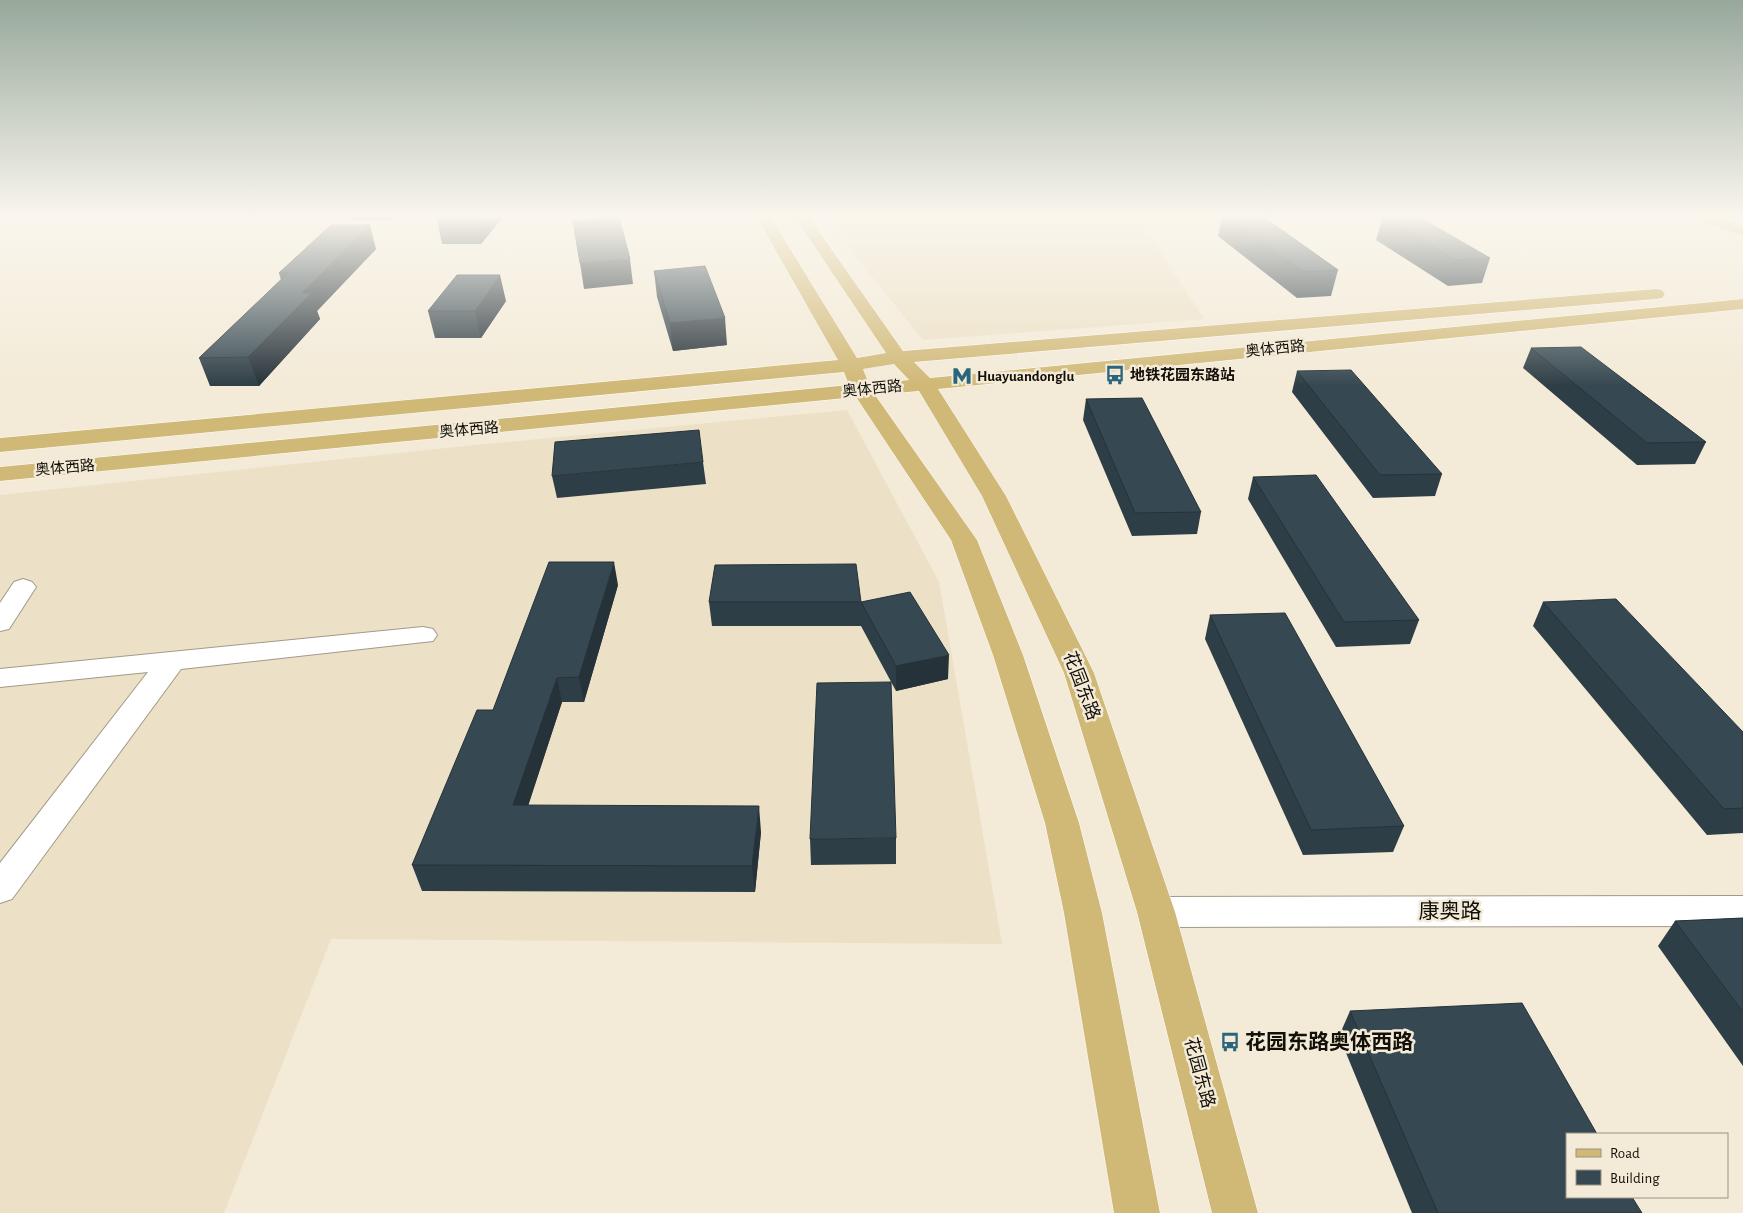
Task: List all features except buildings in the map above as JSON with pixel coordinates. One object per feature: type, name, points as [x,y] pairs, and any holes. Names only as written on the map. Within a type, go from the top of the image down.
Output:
[{"type":"main road","points":[[796,273],[856,377],[964,540],[1008,655],[1062,824],[1084,913],[1137,1213]]},
{"type":"main road","name":"花园东路","points":[[841,273],[898,357],[924,383],[994,496],[1079,674],[1156,912],[1235,1213]]},
{"type":"main road","name":"奥体西路","points":[[0,474],[596,418],[856,377],[898,357],[1743,287]]},
{"type":"main road","name":"奥体西路","points":[[0,446],[856,377],[924,383],[1743,304]]},
{"type":"street","points":[[0,622],[23,587]]},
{"type":"street","points":[[0,678],[424,635]]},
{"type":"street","points":[[0,889],[172,661]]},
{"type":"street","name":"康奥路","points":[[1156,912],[1743,911]]},
{"type":"shaded area","points":[[869,273],[1174,273],[1204,319],[923,340]]},
{"type":"shaded area","points":[[847,410],[939,582],[1002,944],[331,939],[224,1213],[0,1213],[0,495],[475,445]]},
{"type":"place","name":"地铁花园东路站","points":[[1115,375]]},
{"type":"place","name":"Huayuandonglu","points":[[962,376]]},
{"type":"place","name":"花园东路奥体西路","points":[[1230,1042]]}]
